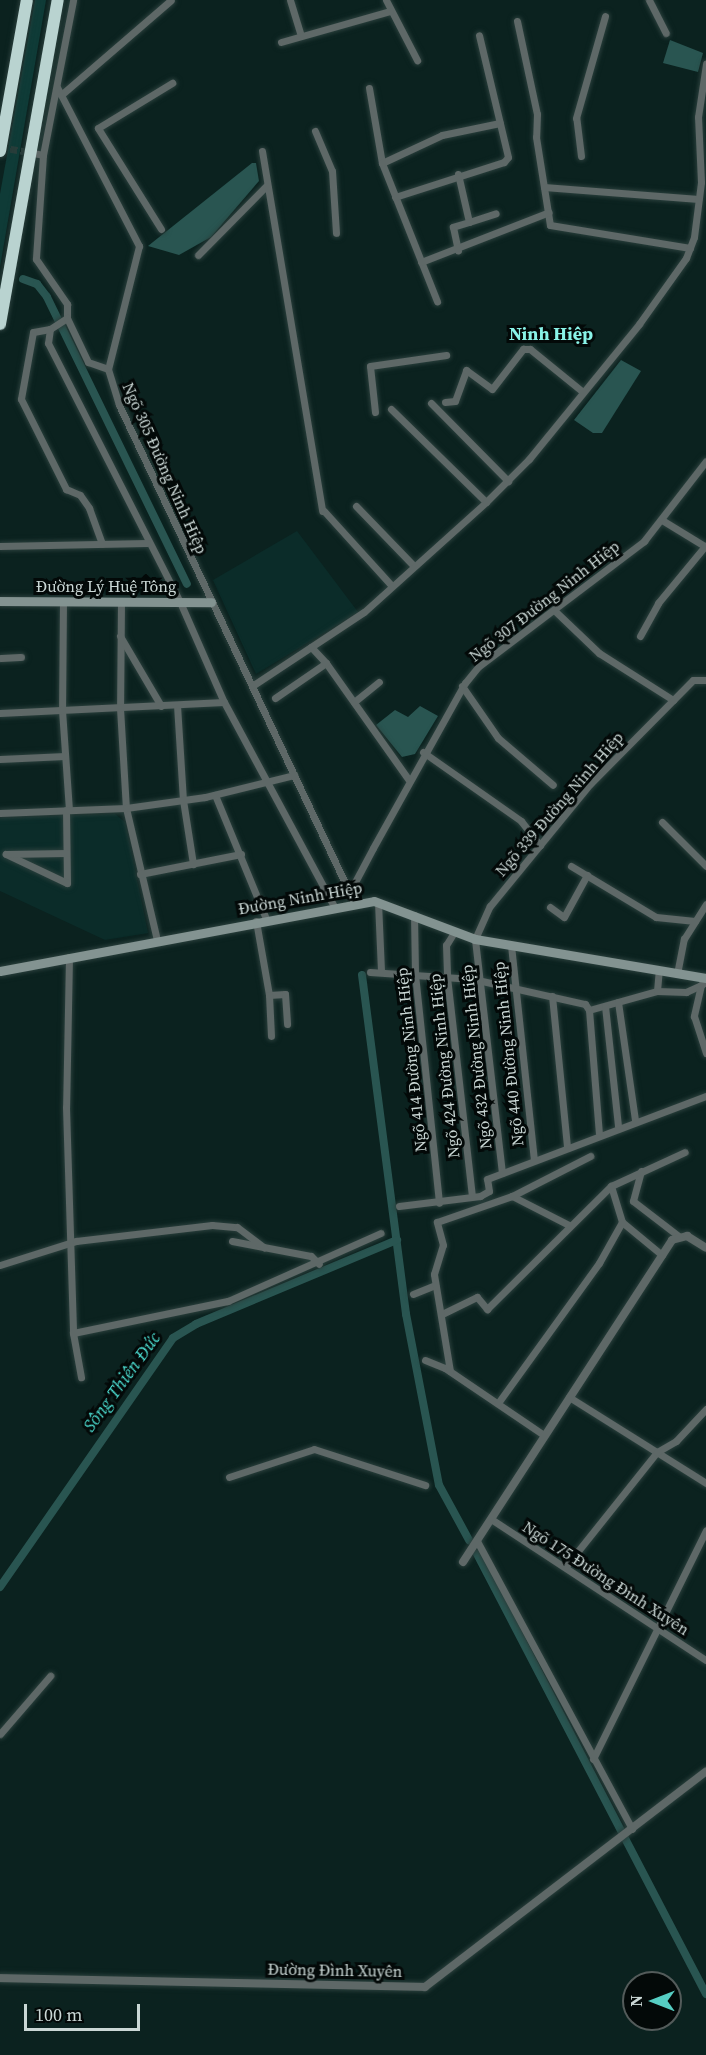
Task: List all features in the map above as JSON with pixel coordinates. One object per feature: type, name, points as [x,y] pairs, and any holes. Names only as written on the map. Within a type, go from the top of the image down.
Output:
[{"type":"highway","points":[[0,151],[27,0]]},
{"type":"highway","points":[[0,324],[58,0]]},
{"type":"main road","name":"Đường Lý Huệ Tông","points":[[0,601],[211,602]]},
{"type":"main road","name":"Đường Ninh Hiệp","points":[[0,971],[354,902],[378,902],[414,915],[453,934],[659,970],[704,982]]},
{"type":"street","points":[[73,0],[43,155],[35,254],[63,292],[66,319],[88,362],[108,369]]},
{"type":"street","points":[[61,95],[171,0]]},
{"type":"street","points":[[290,0],[301,35]]},
{"type":"street","points":[[386,0],[417,60]]},
{"type":"street","points":[[649,0],[666,33]]},
{"type":"street","points":[[281,42],[390,11]]},
{"type":"street","points":[[581,156],[576,118],[605,16]]},
{"type":"street","points":[[517,21],[537,114],[550,225],[690,248]]},
{"type":"street","points":[[395,197],[458,174],[504,162],[509,151],[479,35]]},
{"type":"street","points":[[252,686],[364,612],[486,502],[508,481],[639,324],[690,248],[699,199],[698,117],[706,64]]},
{"type":"street","points":[[162,229],[98,128],[172,84]]},
{"type":"street","name":"Ngõ 305 Đường Ninh Hiệp","points":[[57,87],[139,246],[108,369],[119,405],[354,902]]},
{"type":"street","points":[[369,88],[382,163],[437,301]]},
{"type":"street","points":[[382,163],[442,135],[500,123]]},
{"type":"street","points":[[315,131],[332,171],[336,232]]},
{"type":"street","points":[[262,151],[266,186],[323,511],[392,586]]},
{"type":"street","points":[[33,153],[43,155]]},
{"type":"street","points":[[458,174],[469,222]]},
{"type":"street","points":[[198,255],[266,186]]},
{"type":"street","points":[[544,187],[699,199]]},
{"type":"street","points":[[421,262],[458,250],[549,212]]},
{"type":"street","points":[[458,250],[453,227],[496,213]]},
{"type":"street","points":[[66,319],[33,332],[21,399],[61,482],[89,508],[102,544]]},
{"type":"street","points":[[52,326],[48,343],[147,543],[180,602],[224,702],[270,781],[334,906]]},
{"type":"street","points":[[445,402],[455,401],[466,370],[492,388],[523,349],[530,349],[583,392]]},
{"type":"street","points":[[375,412],[370,366],[446,355]]},
{"type":"street","points":[[431,403],[508,481]]},
{"type":"street","points":[[391,409],[486,502]]},
{"type":"street","name":"Ngõ 307 Đường Ninh Hiệp","points":[[354,902],[355,882],[408,779],[462,686],[479,666],[555,611],[644,541],[706,461]]},
{"type":"street","points":[[356,506],[414,566]]},
{"type":"street","points":[[640,636],[658,603],[706,546],[662,520]]},
{"type":"street","points":[[0,546],[147,543]]},
{"type":"street","points":[[3,854],[67,884],[67,810],[62,710],[63,601]]},
{"type":"street","points":[[121,602],[120,708],[126,808],[157,940]]},
{"type":"street","points":[[555,611],[599,653],[673,700]]},
{"type":"street","points":[[119,634],[161,706]]},
{"type":"street","points":[[312,647],[326,663],[408,779]]},
{"type":"street","points":[[0,658],[21,657]]},
{"type":"street","points":[[275,698],[326,663]]},
{"type":"street","name":"Ngõ 339 Đường Ninh Hiệp","points":[[474,939],[490,906],[590,784],[693,680],[706,680]]},
{"type":"street","points":[[354,702],[379,682]]},
{"type":"street","points":[[462,686],[498,738],[553,785]]},
{"type":"street","points":[[0,713],[224,702]]},
{"type":"street","points":[[177,705],[183,800],[193,864]]},
{"type":"street","points":[[423,753],[521,821],[540,845]]},
{"type":"street","points":[[0,759],[65,756]]},
{"type":"street","points":[[0,813],[126,808],[215,795],[294,775]]},
{"type":"street","points":[[215,795],[266,919]]},
{"type":"street","points":[[662,822],[706,866]]},
{"type":"street","points":[[3,854],[66,853]]},
{"type":"street","points":[[140,874],[241,854]]},
{"type":"street","points":[[571,866],[656,917],[695,921]]},
{"type":"street","points":[[549,907],[564,917],[587,875]]},
{"type":"street","points":[[378,902],[381,972]]},
{"type":"street","points":[[676,974],[684,939],[706,904]]},
{"type":"street","name":"Ngõ 414 Đường Ninh Hiệp","points":[[414,915],[415,974],[439,1203]]},
{"type":"street","points":[[256,921],[268,995],[271,1036]]},
{"type":"street","name":"Ngõ 424 Đường Ninh Hiệp","points":[[453,934],[446,945],[447,977],[472,1197]]},
{"type":"street","name":"Ngõ 432 Đường Ninh Hiệp","points":[[474,939],[483,981],[502,1173]]},
{"type":"street","name":"Ngõ 440 Đường Ninh Hiệp","points":[[511,945],[534,1160]]},
{"type":"street","points":[[69,957],[66,1107],[73,1333],[81,1377]]},
{"type":"street","points":[[657,991],[659,970]]},
{"type":"street","points":[[370,972],[483,981],[585,1004],[589,1010],[599,1133]]},
{"type":"street","points":[[589,1010],[657,991],[686,992],[704,982]]},
{"type":"street","points":[[704,982],[695,1025],[706,1053]]},
{"type":"street","points":[[268,995],[285,994],[287,1024]]},
{"type":"street","points":[[552,996],[567,1146]]},
{"type":"street","points":[[618,1002],[636,1120]]},
{"type":"street","points":[[605,1006],[618,1126]]},
{"type":"street","points":[[399,1206],[439,1203],[472,1197],[489,1191],[487,1179],[599,1133],[706,1095]]},
{"type":"street","points":[[442,1314],[477,1297],[487,1310],[568,1225],[611,1186],[685,1152]]},
{"type":"street","points":[[450,1371],[442,1314],[435,1285],[443,1245],[437,1222],[512,1196],[590,1156]]},
{"type":"street","points":[[641,1171],[633,1201],[680,1237],[706,1248]]},
{"type":"street","points":[[611,1186],[622,1222],[662,1255]]},
{"type":"street","points":[[512,1196],[568,1225]]},
{"type":"street","points":[[498,1403],[572,1302],[622,1222]]},
{"type":"street","points":[[0,1265],[70,1242],[212,1225],[237,1227],[264,1247]]},
{"type":"street","points":[[73,1333],[228,1301],[319,1264],[381,1233]]},
{"type":"street","points":[[463,1562],[662,1255],[680,1237]]},
{"type":"street","points":[[231,1241],[311,1256],[319,1264]]},
{"type":"street","points":[[413,1294],[435,1285]]},
{"type":"street","points":[[425,1360],[450,1371],[544,1435]]},
{"type":"street","points":[[569,1397],[706,1483]]},
{"type":"street","points":[[566,1566],[657,1452],[676,1441],[706,1409]]},
{"type":"street","points":[[229,1477],[314,1449],[425,1485]]},
{"type":"street","name":"Ngõ 175 Đường Đình Xuyên","points":[[491,1519],[566,1566],[706,1660]]},
{"type":"street","points":[[593,1759],[706,1530]]},
{"type":"street","points":[[477,1541],[630,1830],[706,1771]]},
{"type":"street","points":[[0,1734],[50,1676]]},
{"type":"street","name":"Đường Đình Xuyên","points":[[0,1978],[425,1987],[630,1830]]},
{"type":"shaded area","points":[[35,0],[46,0],[0,267],[0,194]]},
{"type":"shaded area","points":[[670,40],[703,53],[698,72],[663,63]]},
{"type":"shaded area","points":[[252,163],[256,163],[259,181],[211,237],[179,255],[148,246]]},
{"type":"shaded area","points":[[621,360],[641,371],[602,433],[593,433],[574,420]]},
{"type":"shaded area","points":[[297,531],[358,612],[256,674],[213,580]]},
{"type":"shaded area","points":[[420,706],[438,716],[415,754],[402,757],[376,725],[395,710],[408,717]]},
{"type":"shaded area","points":[[115,814],[125,822],[148,933],[105,940],[0,891],[0,818]]},
{"type":"waterway","points":[[23,279],[37,284],[47,297],[187,584]]},
{"type":"waterway","points":[[362,975],[406,1314],[439,1485],[469,1540]]},
{"type":"waterway","name":"Sông Thiên Đức","points":[[0,1587],[173,1338],[196,1324],[397,1240]]},
{"type":"waterway","points":[[477,1554],[706,1994]]},
{"type":"tunnel","points":[[0,147],[33,153]]},
{"type":"district","name":"Ninh Hiệp","points":[[551,334]]}]
